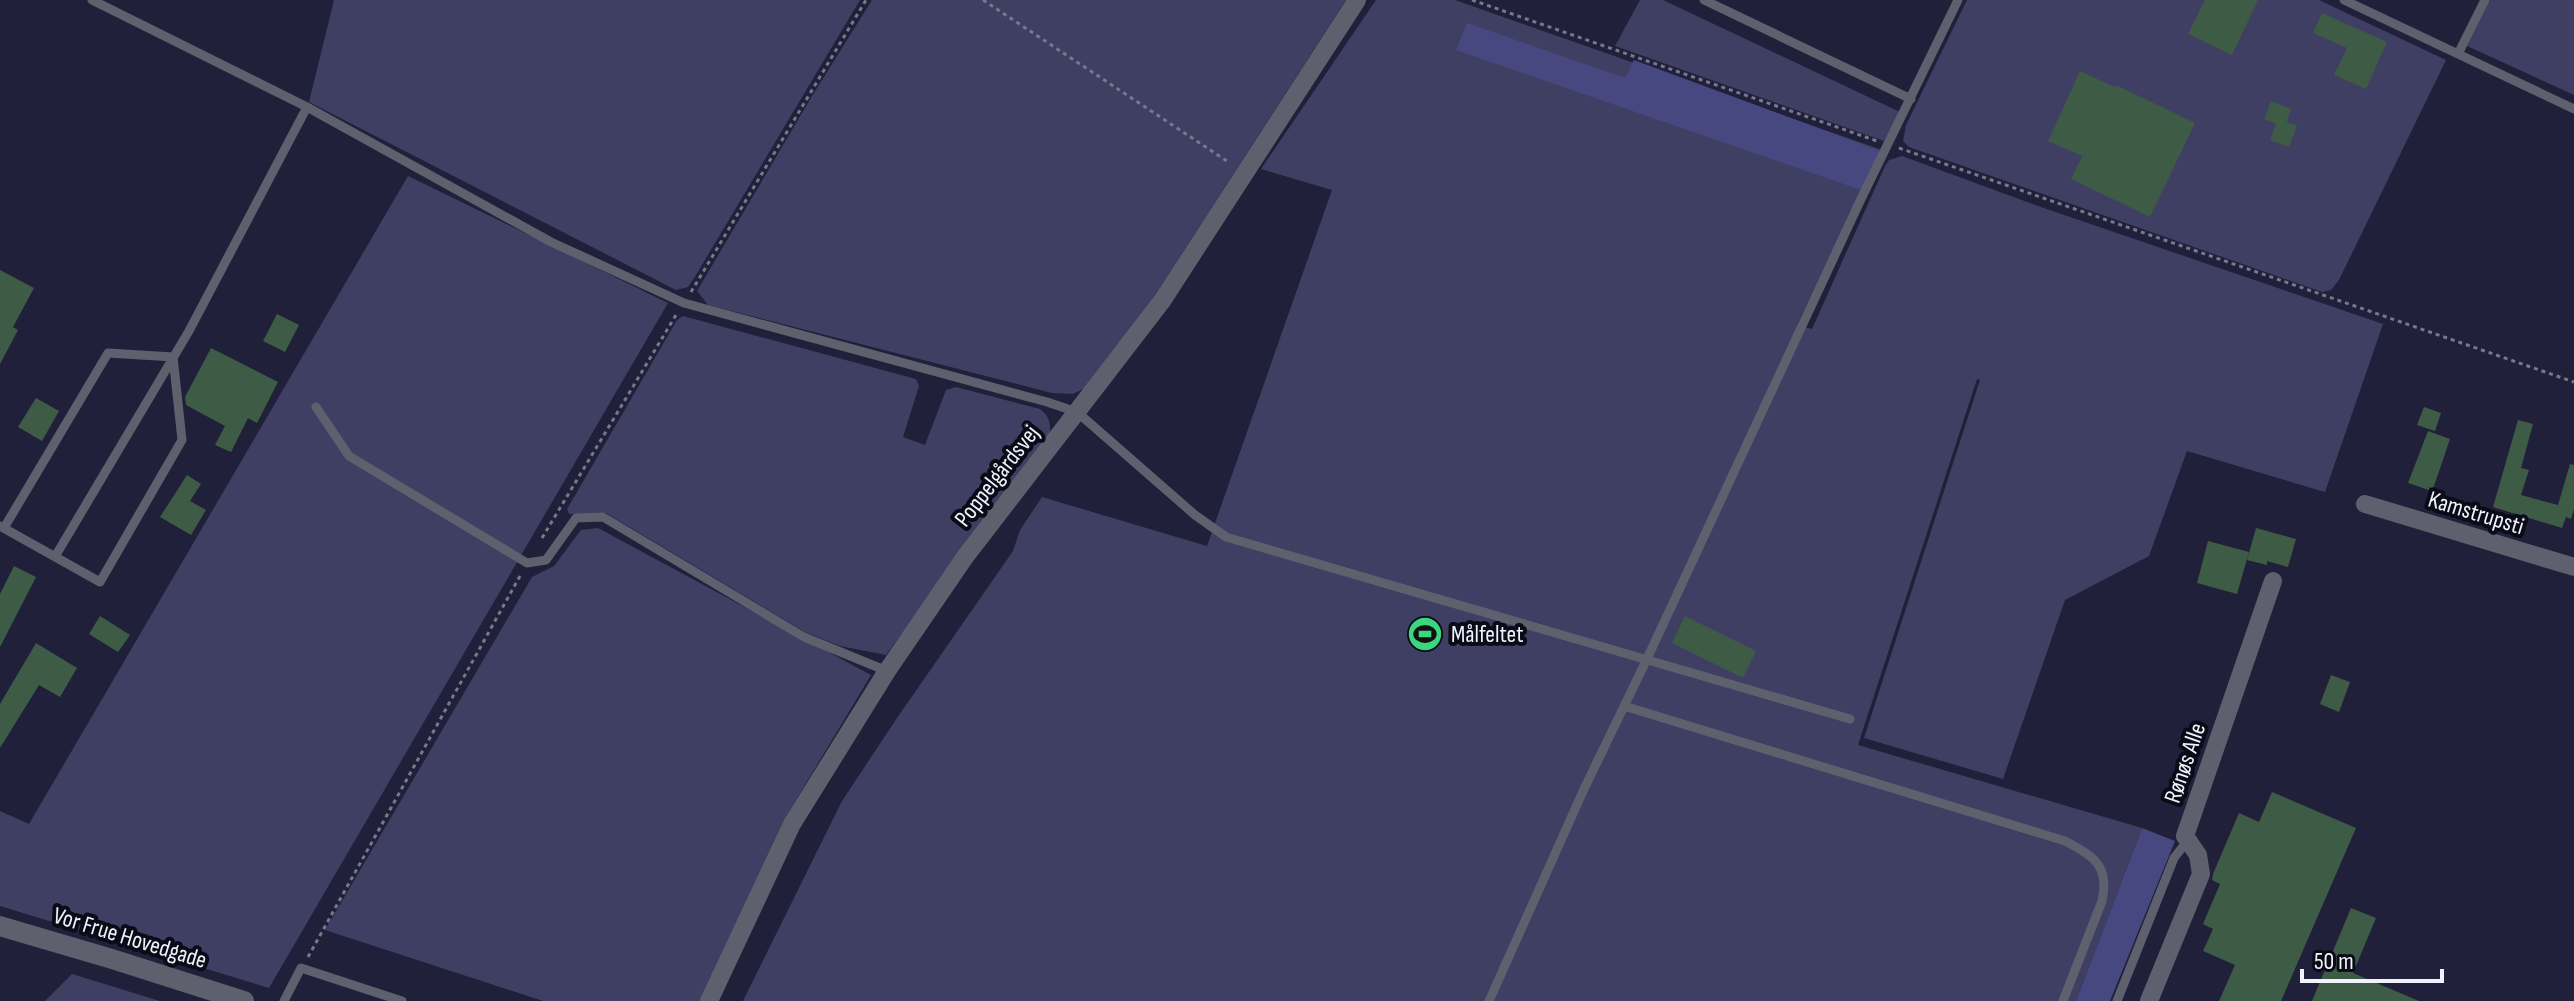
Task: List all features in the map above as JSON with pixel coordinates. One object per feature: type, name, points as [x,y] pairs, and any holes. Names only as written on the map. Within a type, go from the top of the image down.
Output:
[{"type":"street","name":"Poppelgårdsvej","points":[[709,1001],[792,824],[887,671],[965,557],[1162,301],[1357,0]]},
{"type":"street","name":"Kamstrupsti","points":[[2365,504],[2574,567]]},
{"type":"street","name":"Rønøs Alle","points":[[2149,1001],[2201,874],[2198,855],[2185,836],[2273,581]]},
{"type":"street","name":"Vor Frue Hovedgade","points":[[0,926],[244,1001]]},
{"type":"lane","points":[[92,0],[307,107],[551,242],[684,303],[1077,412],[1195,515],[1226,537],[1850,719]]},
{"type":"lane","points":[[1704,0],[1911,99]]},
{"type":"lane","points":[[1489,1001],[1624,706],[1958,0]]},
{"type":"lane","points":[[2344,0],[2574,109]]},
{"type":"lane","points":[[2458,54],[2485,0]]},
{"type":"lane","points":[[56,555],[189,331],[307,107]]},
{"type":"lane","points":[[108,353],[173,357],[182,440],[100,582],[2,527],[108,353]]},
{"type":"lane","points":[[316,407],[349,456],[527,563],[546,560],[576,518],[603,517],[804,637],[887,671]]},
{"type":"lane","points":[[1624,706],[2065,841],[2088,853],[2098,863],[2105,887],[2063,1001]]},
{"type":"lane","points":[[2117,1001],[2174,858],[2188,840]]},
{"type":"lane","points":[[284,1001],[301,968],[402,1001]]},
{"type":"path","points":[[301,968],[527,563],[866,0]]},
{"type":"path","points":[[983,0],[1244,173]]},
{"type":"path","points":[[1472,0],[2574,382]]},
{"type":"shaded area","points":[[334,0],[860,0],[696,275],[688,287],[676,290],[309,102]]},
{"type":"shaded area","points":[[872,0],[1346,0],[1131,332],[1085,388],[1073,394],[1052,393],[708,305],[697,291]]},
{"type":"shaded area","name":"Målfeltet","points":[[1376,0],[1455,0],[1882,150],[1797,325],[1812,329],[1885,166],[1889,160],[1902,156],[2383,324],[2325,492],[2187,451],[2149,556],[2065,600],[2003,779],[1864,738],[1980,380],[1977,379],[1858,745],[2142,828],[2076,1001],[743,1001],[842,801],[1013,551],[1020,530],[1042,497],[1207,546],[1332,190],[1261,169]]},
{"type":"shaded area","points":[[1640,0],[1663,0],[1900,112],[1884,141],[1615,46]]},
{"type":"shaded area","points":[[1967,0],[2319,0],[2446,60],[2339,280],[2331,290],[2322,292],[1909,147],[1903,141],[1906,125]]},
{"type":"shaded area","points":[[2490,0],[2574,0],[2574,95],[2467,46]]},
{"type":"shaded area","points":[[1467,23],[1625,78],[1634,60],[1880,151],[1861,190],[1456,50]]},
{"type":"shaded area","points":[[408,176],[668,303],[269,988],[0,906],[0,811],[29,824]]},
{"type":"shaded area","points":[[683,316],[916,379],[919,386],[903,437],[925,445],[946,390],[956,387],[1040,409],[1047,417],[1050,435],[886,655],[840,646],[805,632],[606,513],[569,514],[567,509],[677,320]]},
{"type":"shaded area","points":[[598,528],[871,675],[784,820],[700,1001],[543,1001],[325,930],[532,577],[554,566],[581,530]]},
{"type":"shaded area","points":[[2142,828],[2175,841],[2110,1001],[2076,1001]]},
{"type":"shaded area","points":[[72,974],[160,1001],[45,1001]]},
{"type":"building","points":[[2205,0],[2258,0],[2232,55],[2188,34]]},
{"type":"building","points":[[2322,13],[2387,42],[2366,89],[2334,75],[2347,48],[2313,33]]},
{"type":"building","points":[[2080,71],[2195,123],[2150,217],[2071,179],[2082,156],[2048,141]]},
{"type":"building","points":[[2271,101],[2291,109],[2287,122],[2297,126],[2289,147],[2270,140],[2276,124],[2264,119]]},
{"type":"building","points":[[0,270],[34,288],[13,327],[18,330],[0,364]]},
{"type":"building","points":[[277,314],[299,325],[285,352],[263,341]]},
{"type":"building","points":[[211,348],[278,382],[257,423],[248,418],[231,452],[215,445],[225,426],[186,405],[185,397]]},
{"type":"building","points":[[36,398],[59,411],[42,441],[18,427]]},
{"type":"building","points":[[2424,407],[2441,413],[2435,431],[2417,425]]},
{"type":"building","points":[[2518,420],[2533,424],[2521,468],[2529,470],[2521,495],[2558,505],[2570,464],[2574,465],[2574,509],[2571,519],[2566,517],[2562,528],[2493,507]]},
{"type":"building","points":[[2428,431],[2450,439],[2433,489],[2429,487],[2429,490],[2408,483]]},
{"type":"building","points":[[187,475],[201,484],[190,501],[206,510],[191,535],[160,517]]},
{"type":"building","points":[[2256,528],[2296,539],[2288,567],[2247,560]]},
{"type":"building","points":[[2208,541],[2249,552],[2237,594],[2197,583]]},
{"type":"building","points":[[14,566],[36,577],[0,647],[0,594]]},
{"type":"building","points":[[100,616],[130,635],[118,652],[89,634]]},
{"type":"building","points":[[1685,616],[1756,651],[1743,678],[1672,643]]},
{"type":"building","points":[[36,643],[77,668],[60,697],[39,685],[0,748],[0,704]]},
{"type":"building","points":[[2331,675],[2350,682],[2339,712],[2320,704]]},
{"type":"building","points":[[2272,792],[2356,828],[2281,1001],[2219,1001],[2235,965],[2203,951],[2213,929],[2203,924],[2220,884],[2212,880],[2213,874],[2239,813],[2259,822]]},
{"type":"building","points":[[2351,908],[2376,918],[2353,973],[2419,1001],[2312,1001]]},
{"type":"place","name":"Målfeltet","points":[[1425,634]]}]
